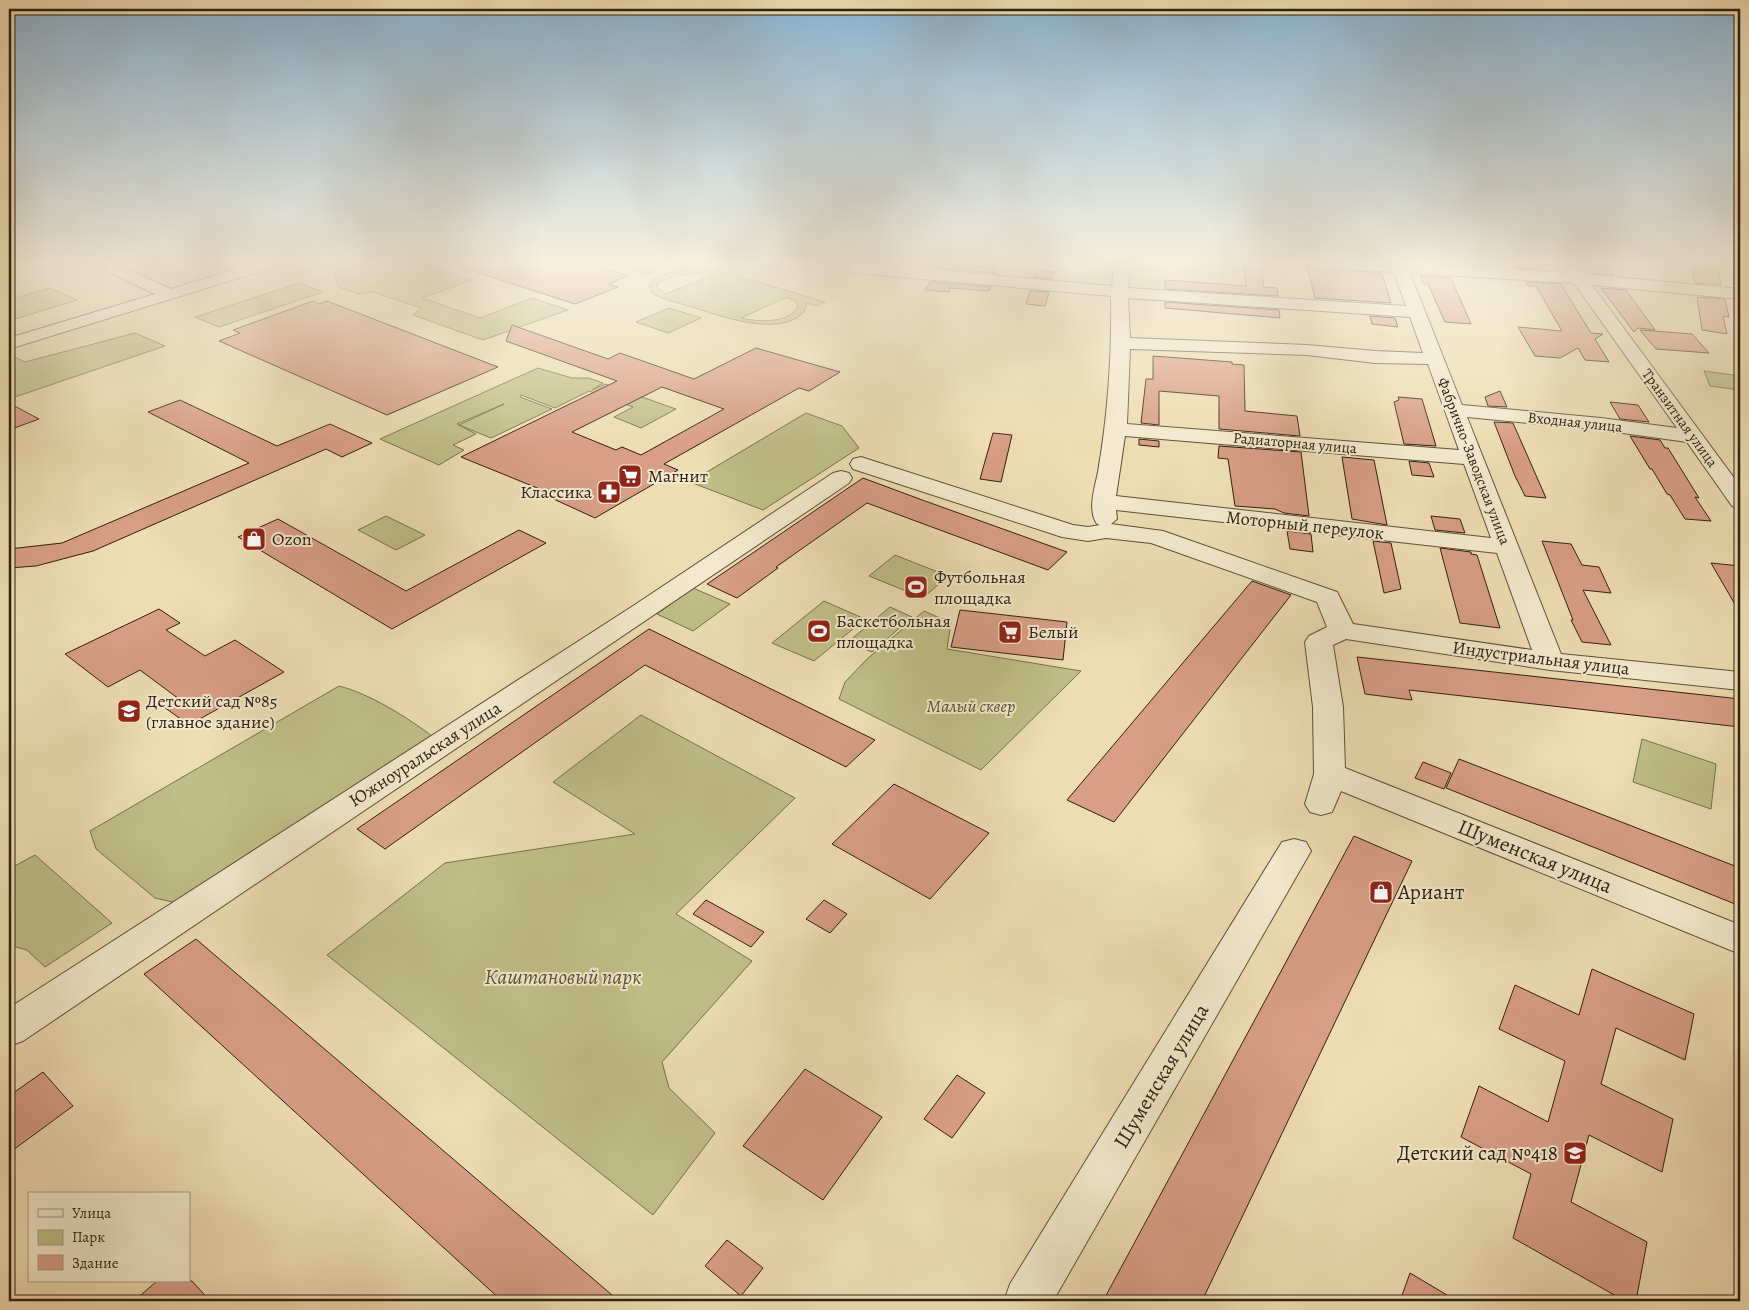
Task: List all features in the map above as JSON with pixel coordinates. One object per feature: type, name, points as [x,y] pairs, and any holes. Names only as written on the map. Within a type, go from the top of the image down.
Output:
[{"type":"street","points":[[9,344],[76,323]]},
{"type":"street","points":[[1120,323],[1121,343],[1116,429],[1104,502],[1106,531],[1155,536],[1328,597],[1342,630],[1320,642],[1328,708],[1330,774],[1321,804]]},
{"type":"street","name":"Фабрично-Заводская улица","points":[[1422,323],[1550,661]]},
{"type":"street","name":"Транзитная улица","points":[[1613,323],[1740,502]]},
{"type":"street","points":[[1121,343],[1307,350],[1375,357],[1435,359]]},
{"type":"street","name":"Входная улица","points":[[1455,410],[1601,424],[1694,437]]},
{"type":"street","name":"Радиаторная улица","points":[[1116,429],[1473,458]]},
{"type":"street","name":"Южноуральская улица","points":[[9,1029],[642,612],[851,471],[1070,532],[1088,534],[1106,531]]},
{"type":"street","name":"Моторный переулок","points":[[1104,502],[1507,547]]},
{"type":"street","name":"Индустриальная улица","points":[[1342,630],[1550,661],[1740,681]]},
{"type":"street","name":"Шуменская улица","points":[[1330,774],[1740,940]]},
{"type":"street","name":"Шуменская улица","points":[[1027,1301],[1294,851]]},
{"type":"green space","points":[[210,323],[230,323],[219,327]]},
{"type":"green space","points":[[436,323],[531,323],[483,340]]},
{"type":"green space","points":[[639,323],[690,323],[668,333]]},
{"type":"green space","points":[[135,333],[165,346],[9,399],[9,354],[25,362]]},
{"type":"green space","points":[[538,368],[572,378],[589,378],[603,383],[592,390],[605,384],[676,409],[641,428],[614,417],[633,407],[589,391],[555,408],[521,395],[520,397],[552,409],[491,438],[459,425],[504,404],[457,424],[476,434],[453,445],[464,450],[439,465],[380,439]]},
{"type":"green space","points":[[1704,371],[1740,376],[1740,390],[1710,386]]},
{"type":"green space","points":[[806,413],[842,426],[859,448],[763,510],[690,482]]},
{"type":"green space","points":[[386,516],[425,535],[396,550],[358,530]]},
{"type":"green space","name":"Футбольная площадка","points":[[895,555],[948,576],[923,598],[869,576]]},
{"type":"green space","points":[[693,588],[730,604],[693,631],[657,614]]},
{"type":"green space","name":"Баскетбольная площадка","points":[[824,601],[865,619],[814,661],[772,643]]},
{"type":"green space","points":[[890,607],[912,617],[872,652],[848,642]]},
{"type":"green space","name":"Малый сквер","points":[[924,611],[951,623],[947,649],[1081,671],[981,770],[839,699],[845,682],[867,659]]},
{"type":"green space","points":[[339,686],[363,694],[388,707],[433,737],[177,903],[155,898],[96,849],[90,831]]},
{"type":"green space","name":"Каштановый парк","points":[[641,715],[795,798],[676,914],[752,961],[662,1062],[669,1088],[715,1133],[653,1215],[327,955],[445,863],[635,834],[553,782]]},
{"type":"green space","points":[[1642,739],[1716,764],[1711,809],[1633,782]]},
{"type":"green space","points":[[35,855],[112,923],[45,967],[27,950],[9,945],[9,869]]},
{"type":"building","points":[[252,323],[384,323],[498,367],[387,415],[219,341],[240,333],[233,330]]},
{"type":"building","points":[[1397,323],[1398,327],[1372,324]]},
{"type":"building","points":[[1557,323],[1585,323],[1591,333],[1603,334],[1595,339],[1609,362],[1585,360],[1578,348],[1560,358],[1535,356],[1518,327],[1562,331]]},
{"type":"building","points":[[1627,323],[1650,323],[1655,330],[1638,328],[1634,332]]},
{"type":"building","points":[[1701,323],[1725,323],[1727,334],[1702,330]]},
{"type":"building","points":[[512,325],[608,359],[620,353],[694,379],[756,348],[840,372],[809,391],[799,388],[664,464],[678,470],[595,518],[547,496],[552,494],[461,457],[617,381],[506,341]],"holes":[[[662,387],[724,409],[641,455],[622,447],[616,450],[572,432]]]},
{"type":"building","points":[[1640,330],[1692,334],[1709,353],[1656,349]]},
{"type":"building","points":[[1153,356],[1232,362],[1232,364],[1244,365],[1245,411],[1297,416],[1300,436],[1219,429],[1219,396],[1159,391],[1159,425],[1141,423],[1146,379],[1153,379]]},
{"type":"building","points":[[1500,391],[1507,407],[1488,406],[1485,397]]},
{"type":"building","points":[[1398,397],[1422,399],[1436,446],[1404,444],[1394,402],[1399,400]]},
{"type":"building","points":[[180,400],[277,446],[330,424],[372,443],[342,457],[326,449],[93,551],[36,566],[9,568],[9,549],[62,543],[249,463],[148,412]]},
{"type":"building","points":[[1610,402],[1638,405],[1649,422],[1620,419]]},
{"type":"building","points":[[9,403],[39,419],[9,430]]},
{"type":"building","points":[[1494,422],[1513,423],[1546,498],[1525,496]]},
{"type":"building","points":[[993,433],[1012,435],[1001,482],[980,479]]},
{"type":"building","points":[[1630,436],[1660,440],[1665,448],[1668,448],[1699,498],[1695,497],[1711,521],[1685,519],[1652,469],[1650,469]]},
{"type":"building","points":[[1139,439],[1159,441],[1159,447],[1139,445]]},
{"type":"building","points":[[1219,446],[1301,452],[1309,516],[1284,513],[1275,509],[1235,506],[1228,459],[1218,458]]},
{"type":"building","points":[[1342,457],[1374,460],[1387,525],[1352,519]]},
{"type":"building","points":[[1409,461],[1429,463],[1434,477],[1412,475]]},
{"type":"building","points":[[863,478],[1067,552],[1048,570],[867,503],[776,567],[778,568],[737,598],[707,584]]},
{"type":"building","points":[[1431,516],[1460,519],[1465,533],[1435,530]]},
{"type":"building","points":[[278,519],[406,591],[519,530],[546,543],[392,629],[238,537]]},
{"type":"building","points":[[1287,531],[1311,534],[1313,552],[1290,549]]},
{"type":"building","points":[[1373,541],[1391,543],[1401,589],[1384,593]]},
{"type":"building","points":[[1542,541],[1571,544],[1582,565],[1599,567],[1611,593],[1583,590],[1611,645],[1582,642],[1571,620],[1573,620]]},
{"type":"building","points":[[1440,548],[1471,552],[1471,554],[1477,555],[1500,628],[1460,623]]},
{"type":"building","points":[[1711,563],[1740,566],[1740,613]]},
{"type":"building","points":[[1252,581],[1291,595],[1114,822],[1067,800]]},
{"type":"building","points":[[159,609],[180,623],[166,630],[205,656],[235,640],[284,672],[189,725],[164,707],[179,699],[140,670],[108,687],[65,654]]},
{"type":"building","points":[[960,610],[1067,622],[1063,660],[951,647]]},
{"type":"building","points":[[649,629],[875,740],[846,767],[645,665],[385,849],[357,829]]},
{"type":"building","points":[[1357,657],[1740,699],[1740,727],[1409,690],[1412,700],[1365,694]]},
{"type":"building","points":[[1459,759],[1740,868],[1740,906],[1446,788]]},
{"type":"building","points":[[1423,762],[1451,773],[1444,789],[1415,778]]},
{"type":"building","points":[[894,784],[989,833],[930,899],[832,844]]},
{"type":"building","points":[[1354,836],[1412,861],[1202,1301],[1103,1301]]},
{"type":"building","points":[[706,900],[764,932],[751,947],[693,914]]},
{"type":"building","points":[[824,900],[847,914],[830,933],[806,919]]},
{"type":"building","points":[[196,939],[619,1301],[502,1301],[144,974]]},
{"type":"building","points":[[1592,969],[1694,1014],[1685,1060],[1616,1028],[1601,1084],[1673,1119],[1662,1172],[1589,1135],[1571,1202],[1647,1242],[1636,1301],[1625,1301],[1513,1238],[1531,1174],[1461,1137],[1479,1086],[1548,1122],[1565,1061],[1499,1029],[1515,985],[1579,1015]]},
{"type":"building","points":[[805,1069],[882,1117],[823,1200],[743,1146]]},
{"type":"building","points":[[43,1072],[73,1106],[9,1153],[9,1096]]},
{"type":"building","points":[[957,1075],[985,1093],[952,1138],[924,1119]]},
{"type":"building","points":[[727,1240],[763,1268],[741,1296],[705,1266]]},
{"type":"building","points":[[1410,1273],[1457,1301],[1400,1301]]},
{"type":"building","points":[[192,1281],[210,1301],[134,1301],[156,1282]]},
{"type":"place","name":"Магнит","points":[[630,476]]},
{"type":"place","name":"Классика","points":[[609,492]]},
{"type":"place","name":"Ozon","points":[[254,539]]},
{"type":"place","name":"Футбольная площадка","points":[[916,587]]},
{"type":"place","name":"Баскетбольная площадка","points":[[819,631]]},
{"type":"place","name":"Белый","points":[[1010,632]]},
{"type":"place","name":"Детский сад №85 (главное здание)","points":[[129,711]]},
{"type":"place","name":"Ариант","points":[[1381,892]]},
{"type":"place","name":"Детский сад №418","points":[[1575,1153]]}]
